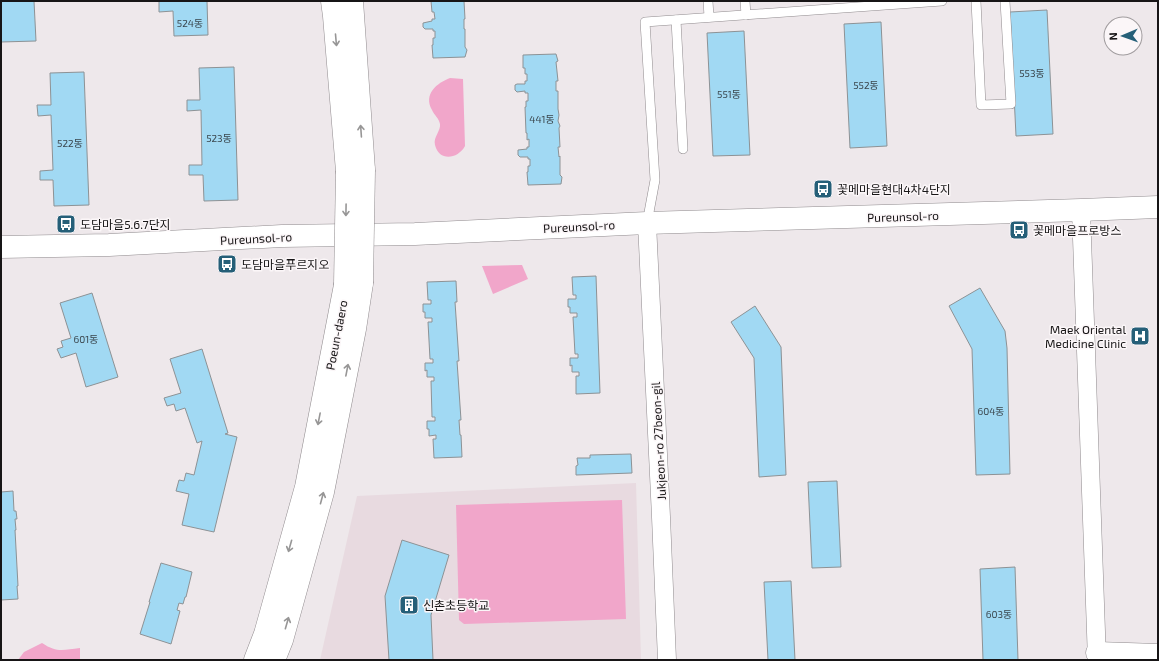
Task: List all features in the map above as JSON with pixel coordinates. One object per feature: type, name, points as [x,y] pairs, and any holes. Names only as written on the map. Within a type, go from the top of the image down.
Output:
[{"type":"main road","name":"Poeun-daero","points":[[332,1],[356,170]]},
{"type":"main road","name":"Poeun-daero","points":[[274,660],[282,640],[324,492],[355,329],[353,284],[356,170],[352,1]]},
{"type":"main road","name":"Pureunsol-ro","points":[[1,248],[109,245],[282,236],[415,234],[647,223],[1158,207]]},
{"type":"main road","name":"Poeun-daero","points":[[255,660],[265,634],[306,487],[353,284]]},
{"type":"main road","points":[[1097,657],[1158,655]]},
{"type":"street","points":[[1081,210],[1097,657]]},
{"type":"street","name":"Jukjeon-ro 27beon-gil","points":[[647,223],[662,517],[667,660]]},
{"type":"lane","points":[[708,1],[709,18]]},
{"type":"lane","points":[[745,1],[746,15]]},
{"type":"lane","points":[[808,1],[809,11]]},
{"type":"lane","points":[[647,223],[655,180],[645,22],[942,1]]},
{"type":"lane","points":[[976,1],[981,105],[1011,104],[1005,1]]},
{"type":"lane","points":[[676,20],[683,149]]},
{"type":"shaded area","points":[[450,78],[463,79],[465,146],[458,154],[449,157],[440,154],[435,145],[435,139],[440,124],[432,110],[429,99],[430,94],[436,86]]},
{"type":"shaded area","points":[[522,265],[528,279],[493,294],[482,266]]},
{"type":"shaded area","points":[[636,483],[641,660],[320,660],[357,496]]},
{"type":"shaded area","points":[[622,500],[626,619],[464,624],[459,620],[456,505]]},
{"type":"shaded area","points":[[42,643],[56,650],[80,648],[80,660],[18,660],[24,652]]},
{"type":"building","points":[[1,1],[34,1],[36,41],[1,42]]},
{"type":"building","points":[[159,1],[207,1],[208,35],[174,36],[173,11],[159,12]]},
{"type":"building","points":[[431,1],[464,1],[465,47],[467,50],[465,57],[433,58],[432,45],[433,38],[435,38],[435,31],[433,31],[433,29],[425,29],[423,27],[423,23],[435,19],[434,12],[432,12]]},
{"type":"building","points":[[1047,10],[1053,134],[1016,136],[1010,12]]},
{"type":"building","points":[[881,22],[887,146],[850,148],[844,24]]},
{"type":"building","points":[[744,31],[750,155],[713,156],[707,33]]},
{"type":"building","points":[[556,54],[558,61],[556,62],[558,81],[556,81],[556,91],[558,91],[558,121],[560,126],[560,147],[558,147],[559,157],[560,156],[560,175],[562,177],[561,184],[528,185],[527,172],[528,166],[530,166],[530,159],[528,159],[528,157],[520,157],[518,155],[518,150],[527,149],[527,147],[529,147],[529,139],[527,140],[526,133],[525,107],[526,101],[528,101],[528,93],[525,93],[525,91],[517,92],[515,90],[515,85],[525,84],[525,81],[527,81],[527,74],[525,74],[525,68],[523,68],[523,55]]},
{"type":"building","points":[[234,67],[238,200],[204,201],[203,175],[189,175],[189,165],[202,165],[201,110],[187,111],[187,100],[200,100],[199,68]]},
{"type":"building","points":[[84,72],[89,205],[54,206],[53,180],[40,180],[40,171],[53,170],[51,115],[38,116],[37,105],[51,105],[50,73]]},
{"type":"building","points":[[596,276],[600,393],[576,394],[576,376],[579,376],[579,372],[572,372],[570,358],[578,358],[578,354],[575,354],[573,317],[577,317],[577,313],[570,313],[568,299],[576,299],[576,295],[573,295],[572,277]]},
{"type":"building","points":[[456,281],[457,302],[455,302],[459,361],[457,361],[461,420],[459,420],[462,457],[434,458],[433,439],[436,439],[436,435],[429,436],[427,421],[435,421],[435,417],[432,417],[431,381],[434,381],[434,377],[427,377],[427,370],[425,371],[425,363],[433,363],[433,359],[430,359],[428,322],[432,322],[432,318],[425,318],[423,304],[431,304],[431,300],[428,300],[427,282]]},
{"type":"building","points":[[980,288],[1005,331],[1007,348],[1010,474],[976,475],[972,349],[949,306]]},
{"type":"building","points":[[92,293],[118,377],[86,387],[76,353],[61,358],[57,349],[63,347],[61,341],[71,338],[60,303]]},
{"type":"building","points":[[755,306],[781,347],[786,475],[759,477],[754,358],[731,322]]},
{"type":"building","points":[[202,349],[228,433],[225,434],[237,437],[214,532],[182,525],[189,494],[176,491],[179,480],[184,481],[186,473],[194,475],[202,441],[197,443],[185,408],[176,411],[174,404],[167,406],[164,398],[181,393],[170,359]]},
{"type":"building","points":[[631,454],[632,473],[576,475],[576,466],[578,465],[577,458],[590,458],[590,455]]},
{"type":"building","points":[[837,481],[841,567],[812,568],[808,482]]},
{"type":"building","points":[[13,491],[14,511],[16,511],[17,519],[15,519],[15,530],[18,599],[1,600],[1,492]]},
{"type":"building","name":"신촌초등학교","points":[[402,540],[449,555],[431,615],[433,660],[389,660],[385,596]]},
{"type":"building","points":[[161,563],[192,572],[186,597],[183,604],[179,603],[177,610],[180,611],[171,644],[140,634]]},
{"type":"building","points":[[1015,567],[1018,660],[983,660],[980,569]]},
{"type":"building","points":[[791,581],[795,660],[768,660],[764,582]]},
{"type":"place","name":"꽃메마을현대4차4단지","points":[[823,189]]},
{"type":"place","name":"도담마을5.6.7단지","points":[[66,224]]},
{"type":"place","name":"꽃메마을프로방스","points":[[1019,230]]},
{"type":"place","name":"도담마을푸르지오","points":[[227,264]]},
{"type":"place","name":"Maek Oriental Medicine Clinic","points":[[1140,336]]},
{"type":"place","name":"신촌초등학교","points":[[409,605]]}]
